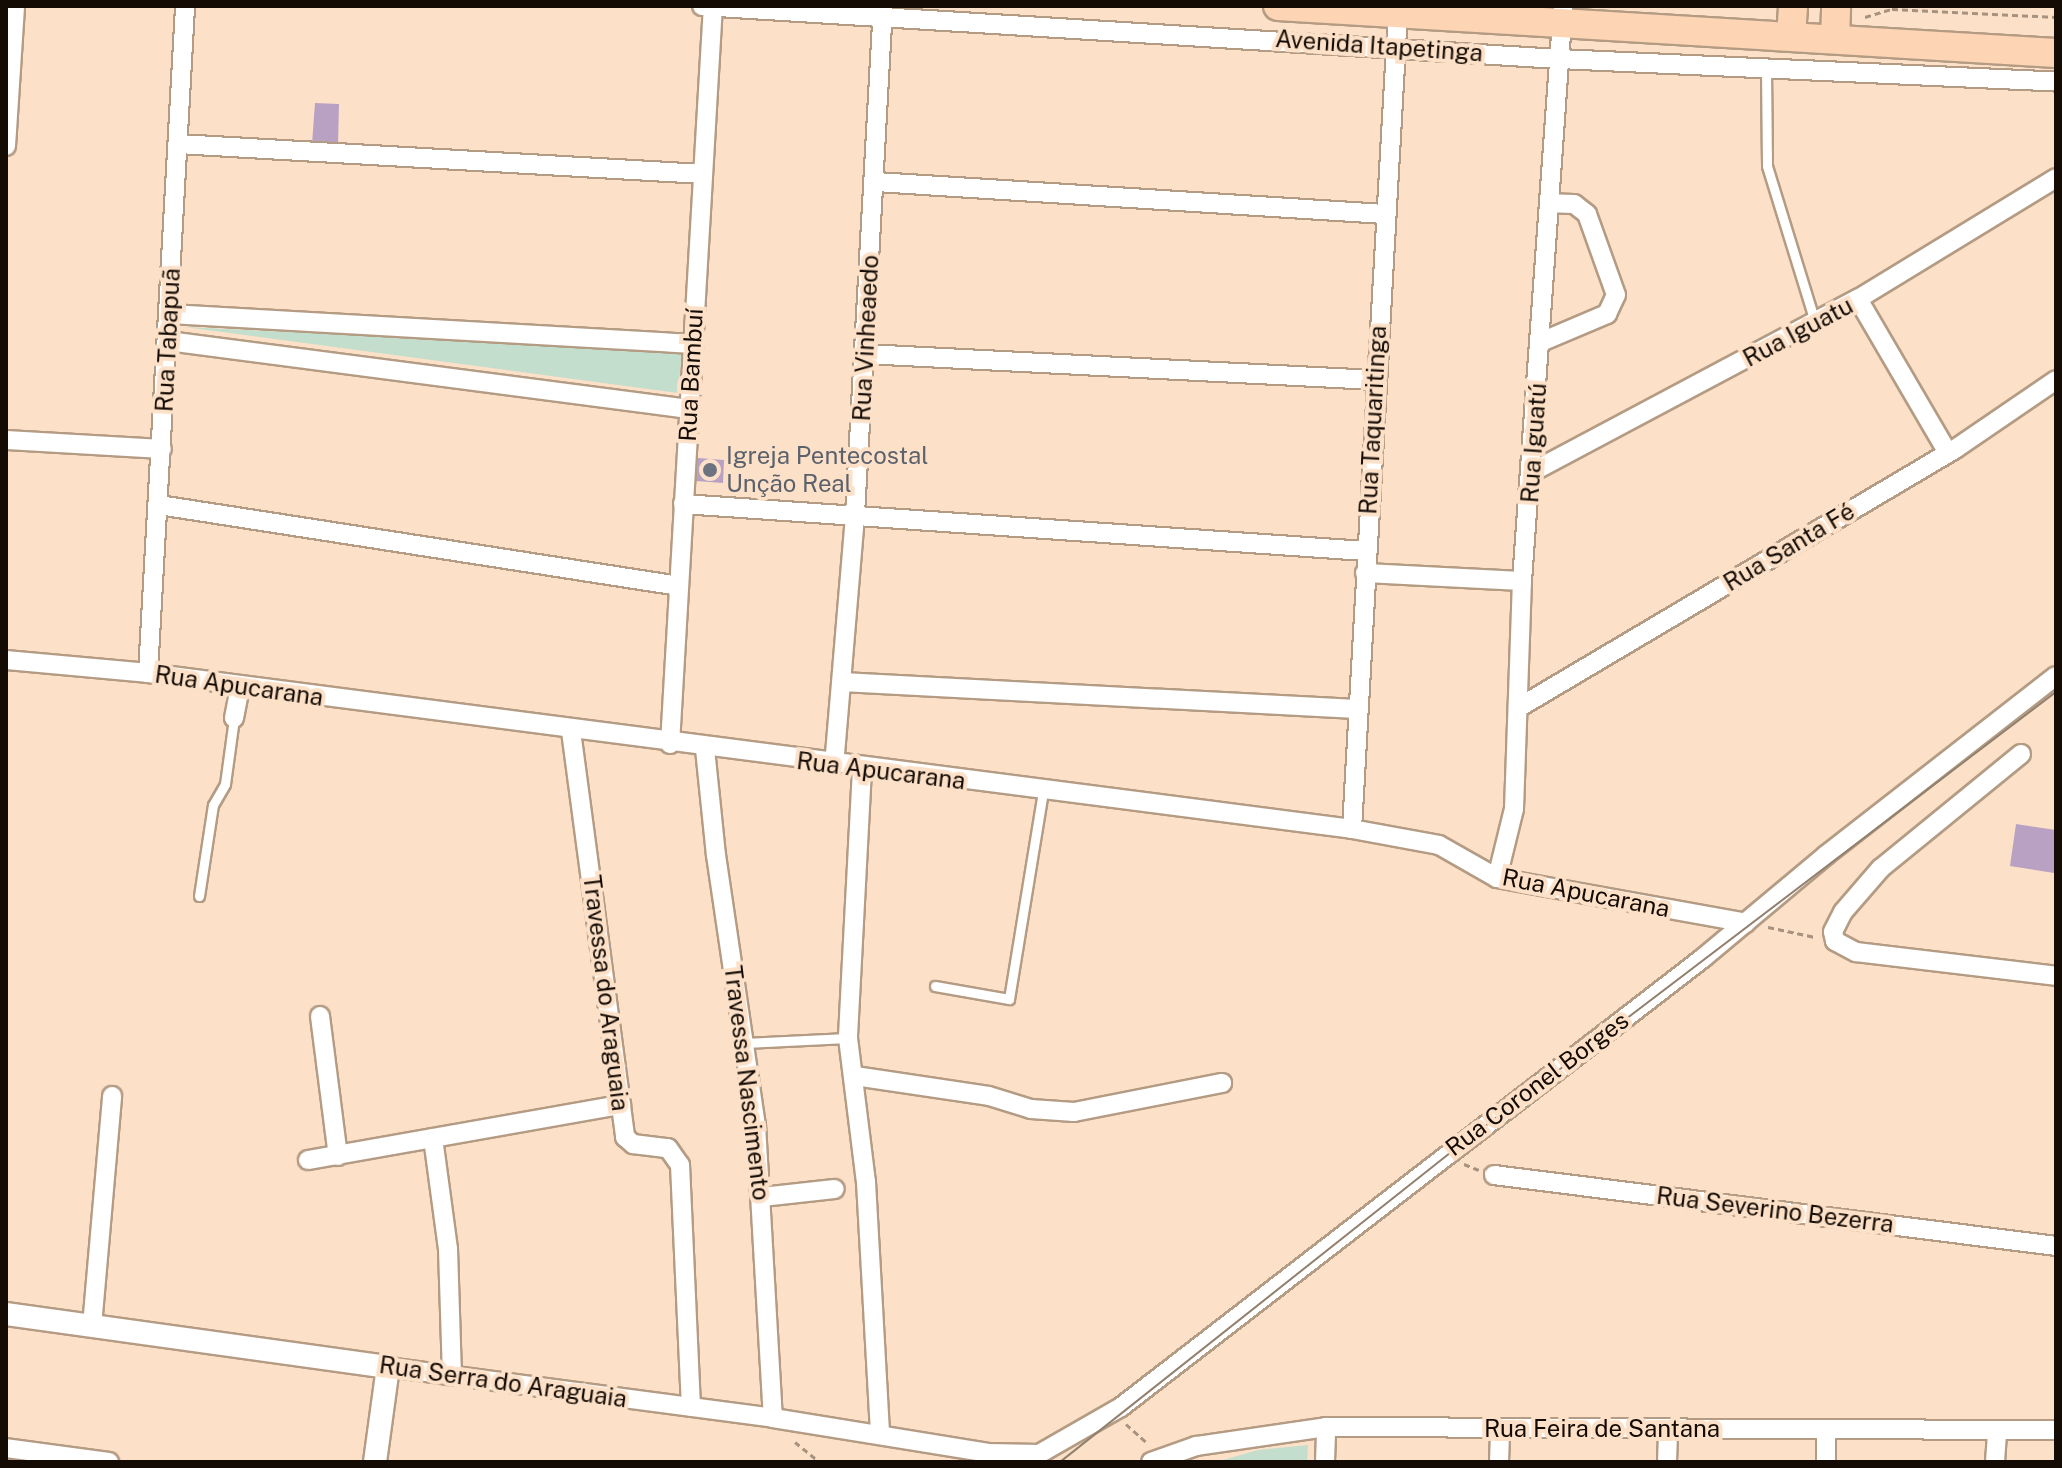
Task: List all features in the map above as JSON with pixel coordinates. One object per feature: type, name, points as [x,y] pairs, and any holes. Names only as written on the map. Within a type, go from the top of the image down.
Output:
[{"type":"main road","name":"Avenida Itapetinga","points":[[1278,6],[1398,12],[1563,13],[1791,36],[2056,53]]},
{"type":"main road","points":[[1791,36],[1793,6]]},
{"type":"main road","points":[[1835,39],[1836,6]]},
{"type":"street","points":[[6,146],[15,6]]},
{"type":"street","name":"Rua Tabapuã","points":[[148,673],[185,6]]},
{"type":"street","name":"Avenida Itapetinga","points":[[702,6],[882,12],[1559,59],[2056,82]]},
{"type":"street","name":"Rua Bambuí","points":[[670,744],[713,6]]},
{"type":"street","name":"Rua Vinheaedo","points":[[834,766],[855,514],[876,182],[882,12]]},
{"type":"street","name":"Rua Taquaritinga","points":[[1352,829],[1356,709],[1398,12]]},
{"type":"street","name":"Rua Iguatú","points":[[1497,878],[1514,809],[1522,581],[1563,13]]},
{"type":"street","points":[[178,144],[703,174]]},
{"type":"street","name":"Rua Iguatu","points":[[1532,472],[1858,299],[2056,178]]},
{"type":"street","points":[[876,182],[1385,214]]},
{"type":"street","points":[[1541,342],[1607,314],[1616,295],[1587,214],[1574,204],[1550,203]]},
{"type":"street","points":[[1858,299],[1948,453]]},
{"type":"street","points":[[170,314],[693,344]]},
{"type":"street","points":[[168,341],[689,409]]},
{"type":"street","points":[[865,354],[1375,380]]},
{"type":"street","points":[[2051,384],[2056,404]]},
{"type":"street","name":"Rua Santa Fé","points":[[1518,708],[1948,453],[2051,384]]},
{"type":"street","points":[[6,440],[162,449]]},
{"type":"street","points":[[683,504],[1366,551]]},
{"type":"street","points":[[159,505],[679,586]]},
{"type":"street","points":[[1365,573],[1522,581]]},
{"type":"street","name":"Rua Apucarana","points":[[6,660],[148,673],[834,766],[1352,829],[1439,845],[1497,878],[1746,923]]},
{"type":"street","name":"Rua Coronel Borges","points":[[999,1454],[1039,1454],[1101,1419],[1746,923],[2056,676]]},
{"type":"street","points":[[842,682],[1356,709]]},
{"type":"street","points":[[234,718],[240,686]]},
{"type":"street","name":"Travessa do Araguaia","points":[[571,731],[625,1137],[633,1144],[668,1148],[680,1165],[691,1407]]},
{"type":"street","name":"Travessa Nascimento","points":[[705,749],[762,1197],[773,1418]]},
{"type":"street","points":[[2021,754],[1881,868],[1843,912],[1833,932],[1835,941],[1856,952],[2056,976]]},
{"type":"street","points":[[862,769],[848,1038],[855,1076],[880,1435]]},
{"type":"street","points":[[320,1016],[338,1156]]},
{"type":"street","points":[[855,1076],[1063,1112],[1222,1083]]},
{"type":"street","points":[[92,1326],[112,1096]]},
{"type":"street","points":[[308,1160],[621,1105]]},
{"type":"street","points":[[433,1138],[448,1249],[452,1376]]},
{"type":"street","name":"Rua Severino Bezerra","points":[[1494,1175],[2056,1246]]},
{"type":"street","points":[[762,1197],[835,1189]]},
{"type":"street","name":"Rua Serra do Araguaia","points":[[6,1314],[773,1418],[999,1454]]},
{"type":"street","points":[[375,1462],[388,1367]]},
{"type":"street","points":[[1325,1462],[1326,1427]]},
{"type":"street","name":"Rua Feira de Santana","points":[[1155,1460],[1196,1446],[1326,1427],[2056,1430]]},
{"type":"street","points":[[1667,1462],[1668,1429]]},
{"type":"street","points":[[1826,1429],[1826,1462]]},
{"type":"street","points":[[1499,1462],[1500,1430]]},
{"type":"street","points":[[1995,1462],[1997,1430]]},
{"type":"street","points":[[6,1448],[109,1462]]},
{"type":"lane","points":[[1766,69],[1767,166],[1815,323]]},
{"type":"lane","points":[[199,896],[213,805],[225,784],[234,718]]},
{"type":"lane","points":[[935,986],[1009,999],[1043,791]]},
{"type":"lane","points":[[744,1043],[848,1038]]},
{"type":"path","points":[[1861,19],[1892,9],[2056,17]]},
{"type":"path","points":[[1746,923],[1835,941]]},
{"type":"path","points":[[1450,1150],[1467,1166],[1494,1175]]},
{"type":"path","points":[[1101,1419],[1135,1429],[1155,1460]]},
{"type":"green space","points":[[184,327],[682,350],[682,351],[678,393]]},
{"type":"green space","points":[[1308,1445],[1307,1462],[1216,1462],[1258,1450]]},
{"type":"building","points":[[315,103],[339,104],[338,145],[312,144]]},
{"type":"building","name":"Igreja Pentecostal Unção Real","points":[[698,458],[724,460],[723,483],[696,481]]},
{"type":"building","points":[[2016,824],[2056,830],[2054,873],[2010,866]]},
{"type":"tram line","points":[[1060,1462],[1451,1152],[2056,692]]},
{"type":"place","name":"Igreja Pentecostal Unção Real","points":[[710,470]]}]
